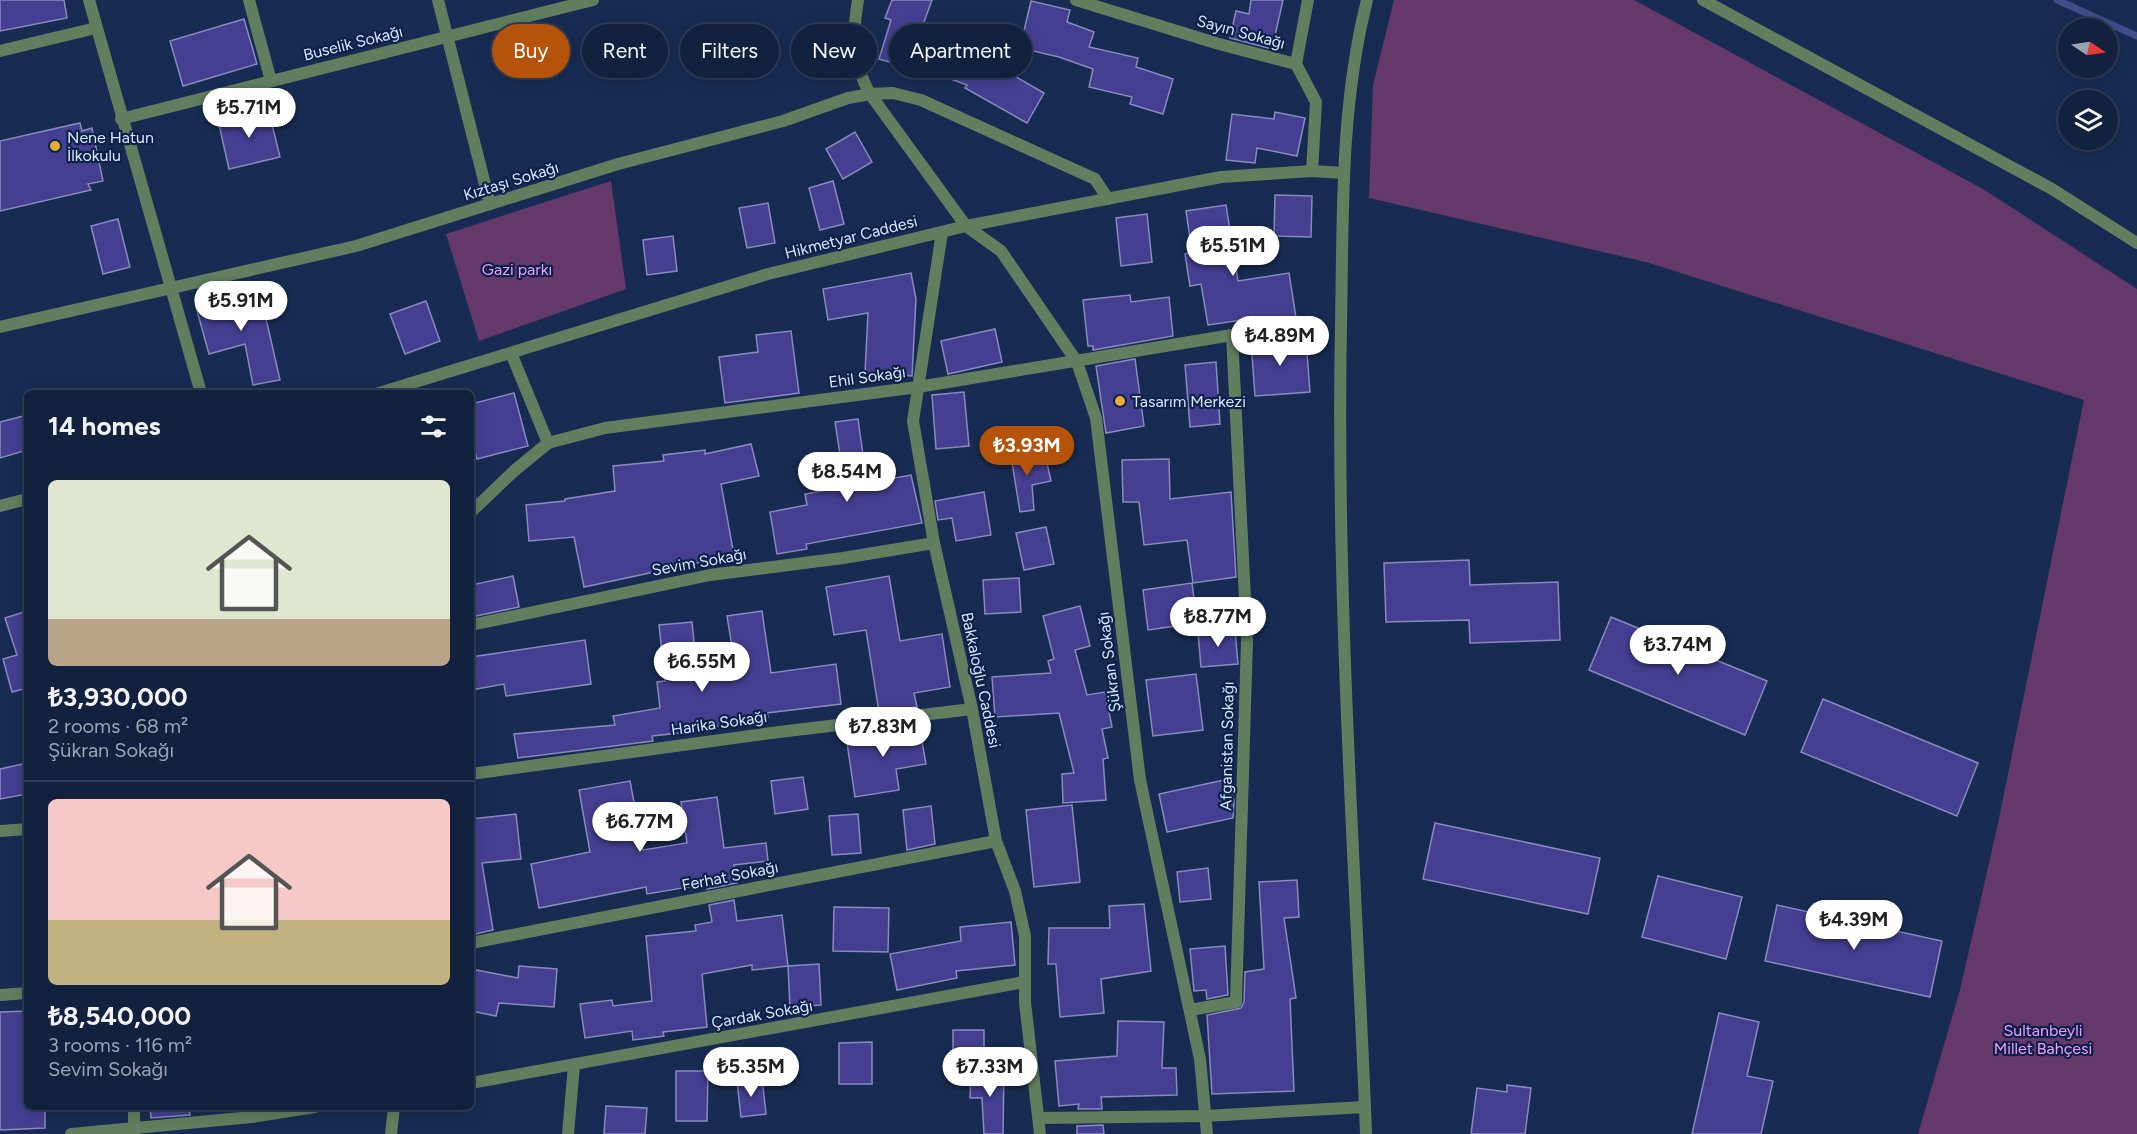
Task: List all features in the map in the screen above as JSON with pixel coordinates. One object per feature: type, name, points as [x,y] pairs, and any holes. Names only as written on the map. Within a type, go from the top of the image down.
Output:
[{"type":"street","points":[[89,0],[200,390]]},
{"type":"street","points":[[249,0],[271,81]]},
{"type":"street","points":[[438,0],[490,204]]},
{"type":"street","name":"Buselik Sokağı","points":[[121,118],[593,0]]},
{"type":"street","points":[[858,0],[854,28],[855,66],[870,94],[966,226]]},
{"type":"street","name":"Sayın Sokağı","points":[[1076,0],[1219,44],[1296,64]]},
{"type":"street","points":[[1308,0],[1296,64],[1316,102],[1312,171]]},
{"type":"street","points":[[1366,1134],[1341,514],[1340,366],[1344,173],[1351,80],[1367,0]]},
{"type":"street","points":[[1703,0],[2052,189],[2137,243]]},
{"type":"street","points":[[0,51],[96,28]]},
{"type":"street","name":"Kıztaşı Sokağı","points":[[0,327],[356,246],[618,164],[783,122],[848,98],[870,94],[893,93],[921,100],[1095,178],[1108,199]]},
{"type":"street","name":"Hikmetyar Caddesi","points":[[389,390],[768,274],[966,226],[1221,177],[1312,171],[1344,173]]},
{"type":"street","name":"Şükran Sokağı","points":[[966,226],[1001,251],[1077,362],[1096,418],[1140,780],[1200,1059],[1207,1134]]},
{"type":"street","name":"Bakkaloğlu Caddesi","points":[[942,232],[913,421],[934,543],[972,709],[996,841],[1015,891],[1025,936],[1024,982],[1040,1134]]},
{"type":"street","name":"Ehil Sokağı","points":[[474,509],[548,443],[605,428],[918,387],[1232,335],[1294,332]]},
{"type":"street","name":"Afganistan Sokağı","points":[[1190,1010],[1236,1002],[1247,640],[1232,335]]},
{"type":"street","points":[[512,353],[548,443]]},
{"type":"street","points":[[0,506],[24,500]]},
{"type":"street","name":"Sevim Sokağı","points":[[474,624],[710,575],[843,558],[934,543]]},
{"type":"street","name":"Harika Sokağı","points":[[474,774],[779,732],[972,709]]},
{"type":"street","points":[[0,831],[24,829]]},
{"type":"street","name":"Ferhat Sokağı","points":[[474,942],[996,841]]},
{"type":"street","name":"Çardak Sokağı","points":[[474,1082],[1024,982]]},
{"type":"street","points":[[0,995],[24,993]]},
{"type":"street","points":[[568,1134],[574,1065]]},
{"type":"street","points":[[1039,1118],[1205,1116],[1365,1107]]},
{"type":"street","points":[[134,1110],[134,1131]]},
{"type":"street","points":[[71,1134],[134,1131],[296,1110]]},
{"type":"street","points":[[391,1134],[394,1110]]},
{"type":"green space","name":"Sultanbeyli Millet Bahçesi","points":[[1394,0],[1634,0],[1983,189],[2137,289],[2137,1134],[1918,1134],[1960,990],[1997,828],[2084,400],[1646,262],[1369,198],[1373,85]]},
{"type":"green space","name":"Gazi parkı","points":[[611,181],[626,289],[479,341],[446,234]]},
{"type":"building","points":[[0,0],[64,0],[67,18],[0,31]]},
{"type":"building","points":[[892,0],[932,0],[924,22],[926,24],[890,24],[891,20],[885,18]]},
{"type":"building","points":[[1251,0],[1283,0],[1272,49],[1230,38],[1236,11],[1249,14]]},
{"type":"building","points":[[1031,1],[1070,10],[1067,22],[1094,32],[1089,47],[1138,58],[1136,67],[1173,79],[1163,114],[1130,104],[1132,97],[1089,87],[1093,69],[1032,51],[1032,24],[1026,24]]},
{"type":"building","points":[[244,19],[257,64],[183,86],[170,41]]},
{"type":"building","points":[[889,26],[889,62],[879,59]]},
{"type":"building","points":[[948,78],[1018,78],[1044,93],[1027,123],[965,88],[967,85]]},
{"type":"building","points":[[268,108],[280,157],[229,169],[218,120]]},
{"type":"building","points":[[1275,112],[1305,118],[1297,156],[1257,148],[1255,163],[1226,160],[1232,114],[1274,119]]},
{"type":"building","points":[[80,123],[82,131],[92,128],[103,181],[88,184],[91,190],[0,211],[0,141]]},
{"type":"building","points":[[855,132],[872,162],[843,179],[826,149]]},
{"type":"building","points":[[833,181],[844,224],[820,230],[809,188]]},
{"type":"building","points":[[1275,195],[1312,196],[1311,237],[1274,236]]},
{"type":"building","points":[[768,203],[775,243],[747,248],[739,208]]},
{"type":"building","points":[[1226,205],[1238,281],[1289,273],[1297,324],[1249,326],[1249,319],[1208,325],[1201,284],[1190,286],[1185,254],[1192,252],[1186,211]]},
{"type":"building","points":[[1147,214],[1152,262],[1121,266],[1116,218]]},
{"type":"building","points":[[118,219],[130,267],[103,274],[91,226]]},
{"type":"building","points":[[673,236],[677,271],[647,275],[643,240]]},
{"type":"building","points":[[911,273],[916,299],[912,376],[865,373],[868,313],[828,320],[823,289]]},
{"type":"building","points":[[259,288],[280,380],[253,385],[245,344],[209,354],[196,307]]},
{"type":"building","points":[[1130,295],[1131,302],[1169,297],[1173,336],[1093,350],[1093,346],[1088,346],[1083,300]]},
{"type":"building","points":[[426,301],[440,341],[405,354],[390,314]]},
{"type":"building","points":[[995,329],[1002,362],[948,374],[941,341]]},
{"type":"building","points":[[791,331],[799,393],[725,403],[719,357],[758,352],[756,335]]},
{"type":"building","points":[[1306,339],[1310,392],[1255,396],[1251,342]]},
{"type":"building","name":"Tasarım Merkezi","points":[[1135,359],[1144,426],[1106,433],[1096,366]]},
{"type":"building","points":[[1216,362],[1220,424],[1190,427],[1185,365]]},
{"type":"building","points":[[964,392],[969,446],[936,449],[932,395]]},
{"type":"building","points":[[514,393],[528,446],[477,459],[474,448],[474,403]]},
{"type":"building","points":[[24,416],[24,451],[0,458],[0,422]]},
{"type":"building","points":[[858,419],[867,483],[911,475],[922,523],[806,544],[807,549],[777,554],[770,512],[807,505],[805,494],[845,487],[835,422]]},
{"type":"building","points":[[751,444],[759,476],[721,484],[734,555],[584,587],[574,537],[529,541],[526,505],[565,501],[565,499],[615,491],[613,466],[664,461],[663,455],[705,450],[705,454]]},
{"type":"building","points":[[1028,447],[1029,463],[1047,463],[1051,481],[1032,485],[1034,510],[1020,512],[1010,450]]},
{"type":"building","points":[[1169,459],[1170,499],[1231,492],[1236,577],[1193,583],[1187,540],[1144,545],[1139,502],[1123,502],[1122,460]]},
{"type":"building","points":[[984,492],[991,535],[956,541],[952,518],[938,520],[935,501]]},
{"type":"building","points":[[1046,527],[1054,564],[1024,570],[1016,533]]},
{"type":"building","points":[[1469,560],[1470,585],[1558,582],[1560,640],[1470,643],[1469,620],[1386,622],[1384,563]]},
{"type":"building","points":[[513,576],[519,607],[474,616],[474,584]]},
{"type":"building","points":[[889,576],[900,641],[942,634],[950,687],[914,693],[917,707],[879,712],[866,630],[834,635],[826,587]]},
{"type":"building","points":[[1019,578],[1021,612],[985,614],[983,580]]},
{"type":"building","points":[[1192,583],[1197,623],[1148,630],[1143,590]]},
{"type":"building","points":[[1080,606],[1090,646],[1075,650],[1087,695],[1105,692],[1112,727],[1102,729],[1108,758],[1103,759],[1106,800],[1063,803],[1062,774],[1074,773],[1059,713],[995,717],[992,677],[1051,673],[1048,661],[1054,659],[1043,616]]},
{"type":"building","points":[[762,611],[771,673],[836,664],[841,704],[767,713],[768,717],[707,728],[708,730],[652,736],[653,741],[518,758],[514,734],[615,725],[613,716],[660,708],[657,682],[665,681],[659,625],[692,622],[697,672],[735,665],[727,616]]},
{"type":"building","points":[[24,612],[24,689],[12,692],[3,659],[17,655],[5,618]]},
{"type":"building","points":[[1611,617],[1767,681],[1745,735],[1589,670]]},
{"type":"building","points":[[1235,630],[1238,664],[1201,667],[1198,633]]},
{"type":"building","points":[[585,640],[591,684],[506,696],[504,684],[474,689],[474,657]]},
{"type":"building","points":[[1196,674],[1203,730],[1153,736],[1146,680]]},
{"type":"building","points":[[1823,699],[1978,763],[1957,816],[1801,752]]},
{"type":"building","points":[[919,724],[926,764],[896,769],[899,790],[855,797],[846,736]]},
{"type":"building","points":[[24,764],[24,795],[0,799],[0,769]]},
{"type":"building","points":[[803,777],[808,809],[775,814],[771,781]]},
{"type":"building","points":[[1229,779],[1234,801],[1233,818],[1167,832],[1159,794]]},
{"type":"building","points":[[630,781],[643,850],[687,843],[681,802],[717,797],[724,848],[766,843],[768,861],[734,865],[737,883],[707,889],[706,884],[647,894],[646,887],[539,908],[531,864],[590,852],[579,790]]},
{"type":"building","points":[[1072,805],[1080,882],[1034,887],[1026,810]]},
{"type":"building","points":[[931,806],[935,844],[907,850],[903,810]]},
{"type":"building","points":[[516,814],[521,859],[482,863],[493,930],[474,934],[474,819]]},
{"type":"building","points":[[858,814],[861,853],[832,855],[829,816]]},
{"type":"building","points":[[1435,823],[1600,858],[1588,914],[1423,879]]},
{"type":"building","points":[[1208,868],[1211,899],[1180,902],[1177,872]]},
{"type":"building","points":[[1658,876],[1742,897],[1726,959],[1642,937]]},
{"type":"building","points":[[1297,880],[1299,917],[1284,918],[1296,998],[1290,999],[1294,1091],[1212,1094],[1207,1015],[1241,1008],[1244,1002],[1245,972],[1264,969],[1259,882]]},
{"type":"building","points":[[734,900],[737,921],[782,915],[788,966],[752,970],[752,965],[702,974],[707,1027],[663,1032],[664,1036],[633,1040],[632,1031],[585,1038],[580,1004],[612,1000],[613,1006],[652,1001],[646,936],[696,931],[695,925],[712,922],[709,905]]},
{"type":"building","points":[[1144,904],[1151,971],[1101,979],[1104,1013],[1060,1017],[1056,964],[1048,964],[1049,928],[1110,928],[1109,906]]},
{"type":"building","points":[[1777,905],[1942,941],[1930,997],[1765,961]]},
{"type":"building","points":[[834,907],[889,908],[888,952],[833,951]]},
{"type":"building","points":[[1011,922],[1015,965],[956,971],[957,978],[897,990],[890,954],[961,941],[960,927]]},
{"type":"building","points":[[1225,946],[1228,995],[1207,999],[1206,990],[1194,991],[1190,949]]},
{"type":"building","points":[[819,964],[821,1005],[790,1007],[788,966]]},
{"type":"building","points":[[519,966],[557,969],[554,1007],[499,1003],[496,1016],[474,1012],[474,970],[518,978]]},
{"type":"building","points":[[24,1011],[24,1110],[45,1110],[45,1128],[0,1130],[0,1012]]},
{"type":"building","points":[[1719,1013],[1759,1022],[1747,1076],[1773,1081],[1761,1134],[1692,1134]]},
{"type":"building","points":[[1118,1021],[1164,1022],[1162,1068],[1176,1068],[1177,1095],[1101,1097],[1102,1109],[1078,1109],[1079,1104],[1059,1106],[1055,1061],[1117,1056]]},
{"type":"building","points":[[953,1030],[984,1030],[984,1056],[953,1056]]},
{"type":"building","points":[[872,1042],[872,1084],[839,1084],[839,1043]]},
{"type":"building","points":[[971,1070],[1004,1070],[1003,1134],[984,1134],[982,1098],[970,1098]]},
{"type":"building","points":[[676,1071],[708,1071],[707,1121],[676,1121]]},
{"type":"building","points":[[762,1078],[766,1114],[741,1117],[737,1081]]},
{"type":"building","points":[[1507,1085],[1531,1088],[1525,1134],[1471,1134],[1477,1088],[1507,1092]]},
{"type":"building","points":[[606,1106],[647,1108],[645,1134],[604,1134]]},
{"type":"building","points":[[150,1110],[189,1110],[190,1115],[151,1118]]},
{"type":"building","points":[[1103,1125],[1104,1134],[1077,1134],[1077,1126]]},
{"type":"waterway","points":[[2057,0],[2137,36]]},
{"type":"place","name":"Nene Hatun İlkokulu","points":[[55,146]]},
{"type":"place","name":"Tasarım Merkezi","points":[[1120,401]]}]
